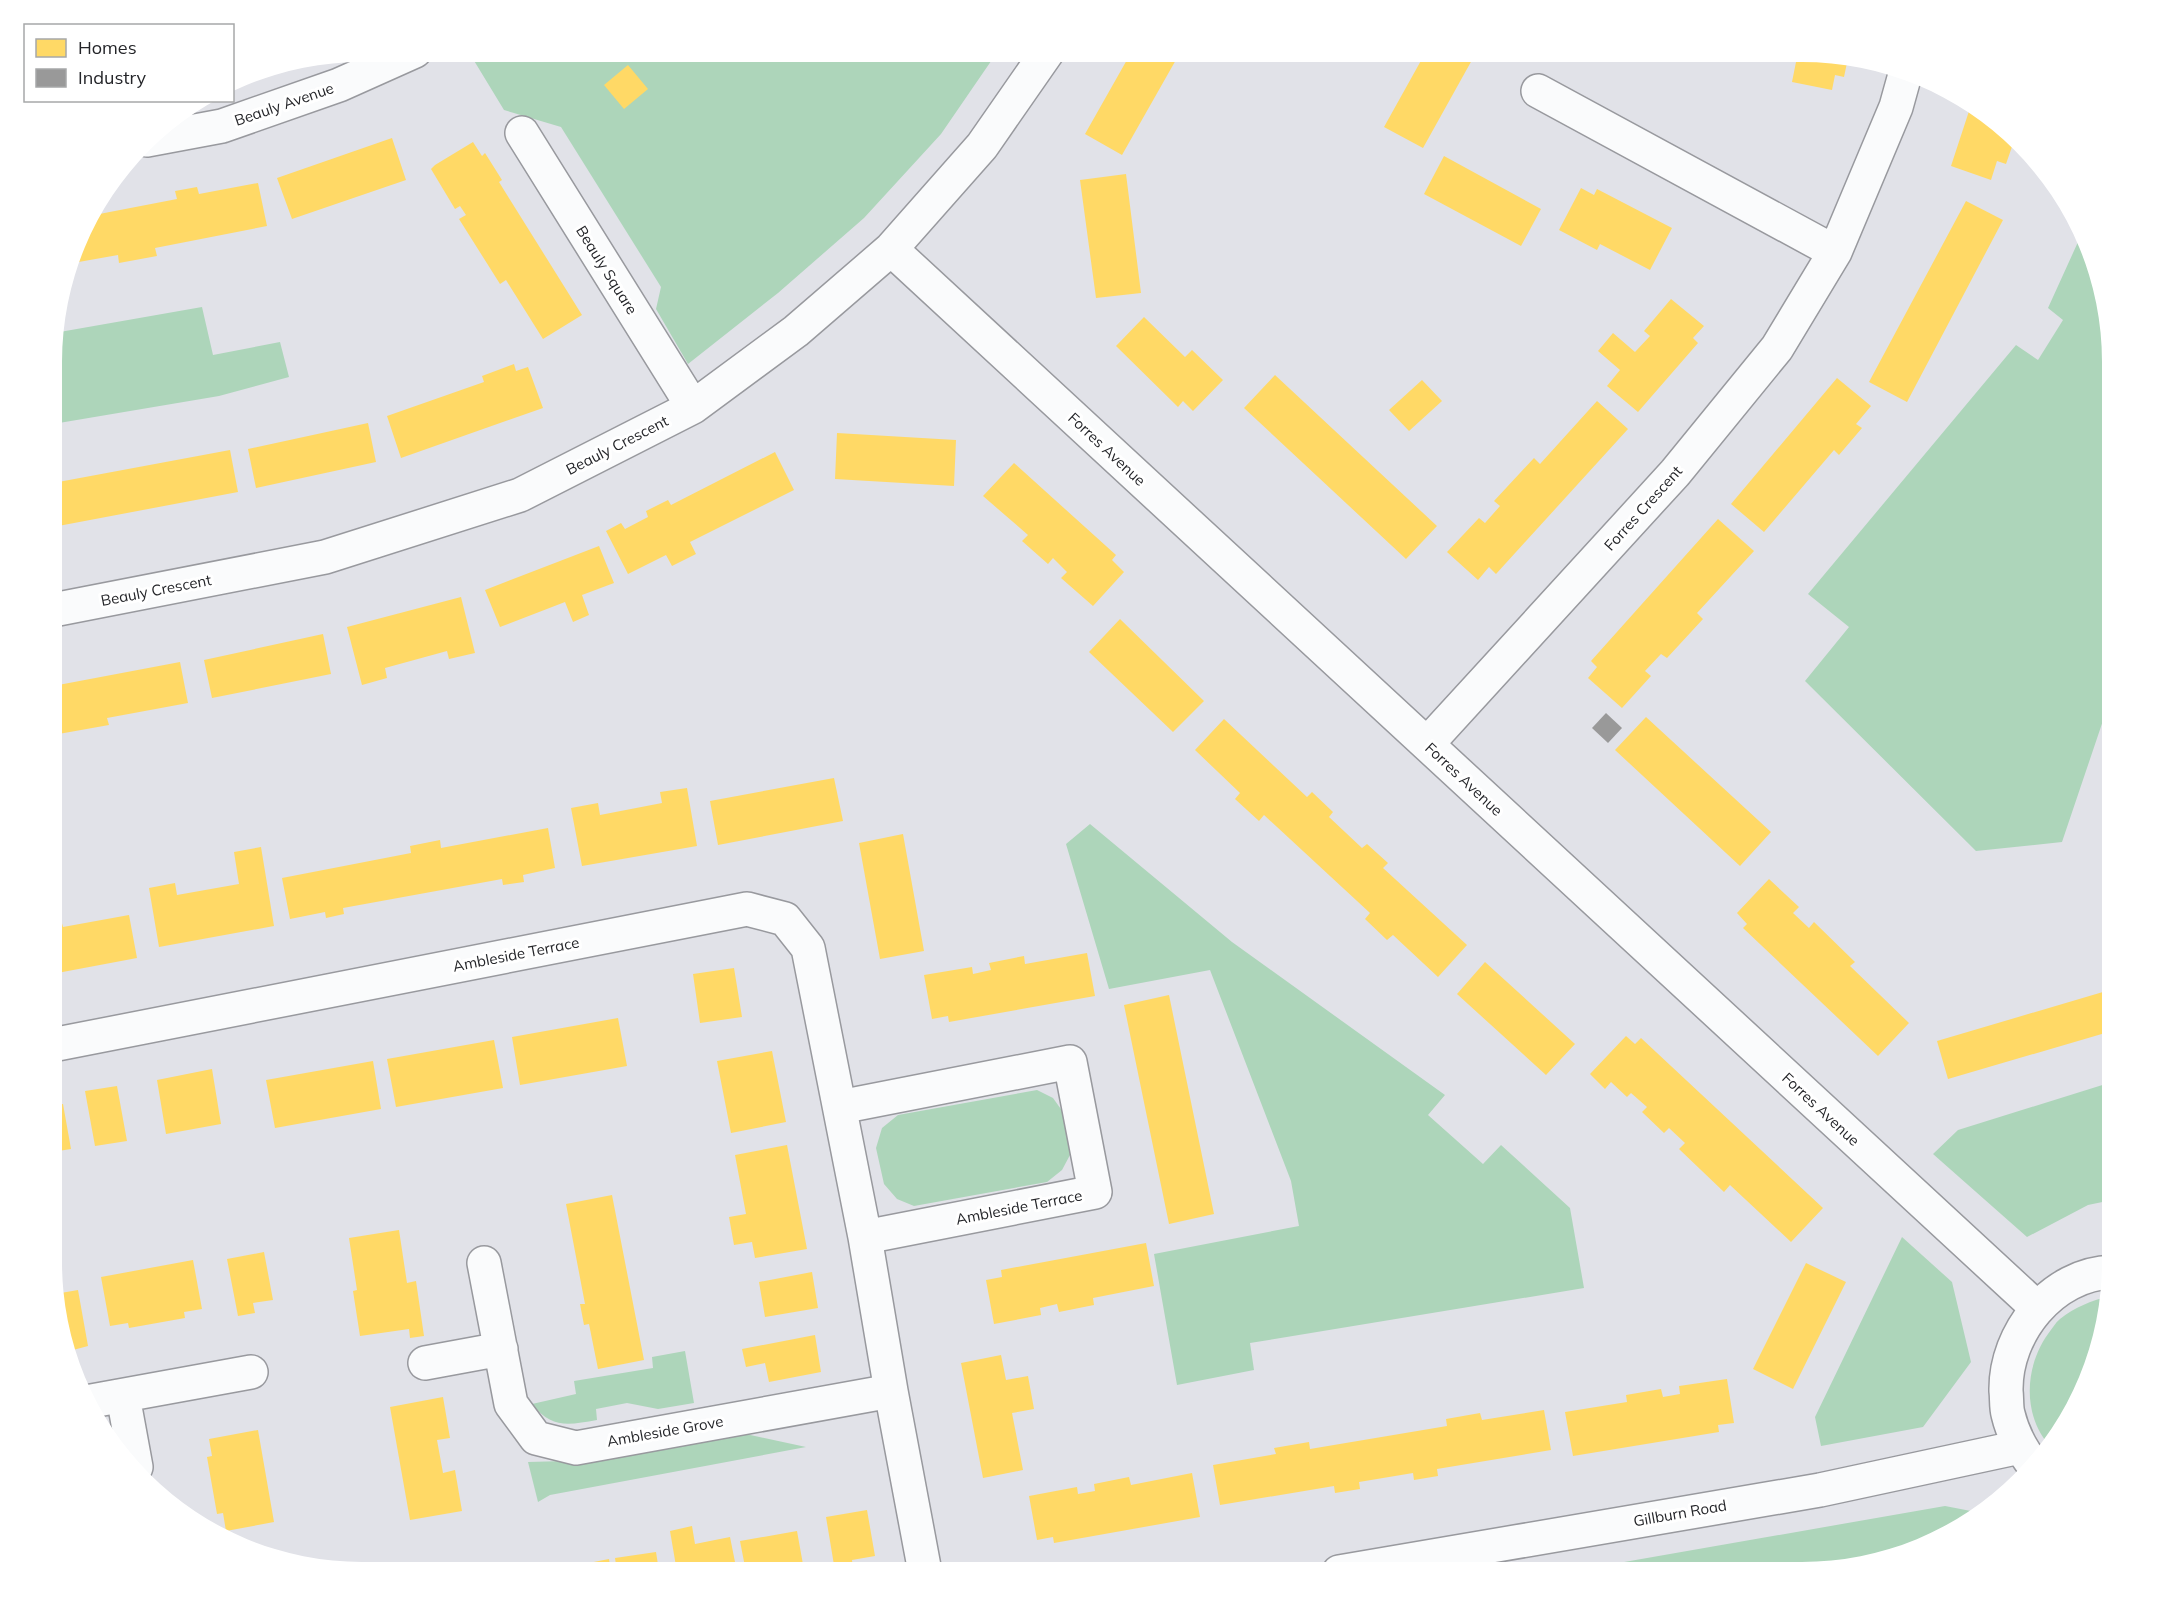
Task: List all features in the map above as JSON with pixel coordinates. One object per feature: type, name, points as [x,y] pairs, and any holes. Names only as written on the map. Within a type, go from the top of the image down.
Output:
[{"type":"street","name":"Beauly Avenue","points":[[163,137],[222,126],[339,85],[391,62]]},
{"type":"street","name":"Beauly Crescent","points":[[62,608],[325,557],[520,495],[693,407],[796,331],[891,249],[982,146],[1040,62]]},
{"type":"street","name":"Forres Crescent","points":[[1427,744],[1675,473],[1777,348],[1835,252],[1896,107],[1904,79]]},
{"type":"street","points":[[1538,91],[1835,252]]},
{"type":"street","name":"Beauly Square","points":[[522,133],[693,407]]},
{"type":"street","name":"Forres Avenue","points":[[891,249],[2037,1308]]},
{"type":"street","name":"Ambleside Terrace","points":[[62,1043],[747,909],[785,920],[808,948],[865,1237],[923,1562]]},
{"type":"street","name":"Ambleside Terrace","points":[[840,1107],[1070,1062],[1095,1192],[865,1237]]},
{"type":"street","name":"Ambleside Grove","points":[[484,1263],[511,1404],[536,1438],[576,1448],[891,1391]]},
{"type":"street","points":[[2027,1457],[2007,1412],[2006,1375],[2016,1339],[2037,1308],[2067,1285],[2102,1272]]},
{"type":"street","points":[[426,1364],[501,1350]]},
{"type":"street","points":[[96,1400],[250,1372]]},
{"type":"street","points":[[123,1396],[134,1457]]},
{"type":"street","name":"Gillburn Road","points":[[1398,1562],[2027,1457]]},
{"type":"green space","points":[[475,62],[990,62],[941,134],[864,218],[778,293],[688,364],[656,309],[661,287],[561,127],[504,110]]},
{"type":"green space","points":[[2078,242],[2087,265],[2097,303],[2102,342],[2102,724],[2062,842],[1976,851],[1805,681],[1849,627],[1808,594],[2016,345],[2038,360],[2063,320],[2048,308]]},
{"type":"green space","points":[[202,307],[213,355],[280,342],[289,377],[219,396],[62,422],[63,331]]},
{"type":"green space","points":[[1090,824],[1232,942],[1445,1095],[1428,1115],[1483,1164],[1501,1145],[1570,1208],[1584,1288],[1250,1343],[1254,1370],[1177,1385],[1154,1254],[1299,1226],[1291,1181],[1210,970],[1109,989],[1066,844]]},
{"type":"green space","points":[[2102,1085],[2102,1202],[2088,1205],[2027,1237],[1933,1154],[1958,1130]]},
{"type":"green space","points":[[1037,1090],[1053,1098],[1063,1112],[1070,1155],[1062,1170],[1047,1182],[914,1206],[897,1199],[884,1184],[876,1148],[882,1128],[898,1115]]},
{"type":"green space","points":[[1902,1237],[1952,1282],[1971,1362],[1923,1427],[1821,1446],[1815,1417]]},
{"type":"green space","points":[[2100,1299],[2087,1358],[2072,1394],[2044,1439],[2034,1419],[2031,1405],[2031,1375],[2035,1360],[2040,1347],[2060,1319],[2071,1311]]},
{"type":"green space","points":[[685,1351],[694,1403],[658,1409],[627,1403],[596,1409],[597,1420],[569,1424],[547,1418],[532,1404],[576,1394],[574,1381],[653,1368],[652,1357]]},
{"type":"green space","points":[[732,1431],[806,1447],[550,1495],[538,1502],[528,1462],[565,1461]]},
{"type":"green space","points":[[1945,1506],[1969,1511],[1935,1531],[1899,1546],[1842,1559],[1802,1562],[1624,1562]]},
{"type":"building: Homes","points":[[1126,62],[1175,62],[1122,155],[1085,134]]},
{"type":"building: Homes","points":[[1420,62],[1471,62],[1423,148],[1384,127]]},
{"type":"building: Homes","points":[[1796,62],[1847,65],[1844,77],[1835,75],[1832,90],[1792,82]]},
{"type":"building: Homes","points":[[628,65],[648,89],[624,109],[604,85]]},
{"type":"building: Homes","points":[[1969,112],[2012,146],[2006,164],[1997,161],[1991,180],[1951,166]]},
{"type":"building: Homes","points":[[392,138],[406,180],[292,219],[277,178]]},
{"type":"building: Homes","points":[[473,142],[482,156],[485,153],[502,180],[499,182],[582,315],[543,339],[506,280],[500,284],[459,219],[466,215],[460,206],[455,209],[431,169]]},
{"type":"building: Homes","points":[[1444,156],[1541,209],[1521,246],[1424,194]]},
{"type":"building: Homes","points":[[1126,174],[1141,293],[1096,298],[1080,180]]},
{"type":"building: Homes","points":[[258,183],[267,226],[155,248],[157,256],[119,263],[118,255],[78,262],[100,214],[177,199],[175,191],[197,187],[199,194]]},
{"type":"building: Homes","points":[[1581,188],[1594,195],[1597,189],[1672,228],[1650,270],[1600,244],[1597,250],[1559,230]]},
{"type":"building: Homes","points":[[1966,201],[2003,220],[1907,402],[1869,382]]},
{"type":"building: Homes","points":[[1671,299],[1704,326],[1693,338],[1698,343],[1638,412],[1607,386],[1620,370],[1598,351],[1613,333],[1635,352],[1650,336],[1644,331]]},
{"type":"building: Homes","points":[[1144,317],[1185,357],[1192,350],[1223,380],[1193,411],[1183,401],[1178,407],[1116,346]]},
{"type":"building: Homes","points":[[514,364],[516,371],[528,367],[543,408],[401,458],[387,416],[484,382],[482,376]]},
{"type":"building: Homes","points":[[1275,375],[1437,526],[1406,559],[1244,408]]},
{"type":"building: Homes","points":[[1837,378],[1871,406],[1856,424],[1862,428],[1839,455],[1834,450],[1764,532],[1731,504]]},
{"type":"building: Homes","points":[[1422,380],[1442,401],[1409,431],[1389,410]]},
{"type":"building: Homes","points":[[1597,401],[1628,429],[1496,574],[1489,567],[1478,580],[1447,552],[1479,518],[1485,523],[1500,506],[1494,501],[1534,458],[1540,464]]},
{"type":"building: Homes","points":[[368,423],[376,462],[256,488],[248,449]]},
{"type":"building: Homes","points":[[837,433],[956,440],[954,486],[835,479]]},
{"type":"building: Homes","points":[[230,450],[238,492],[62,525],[62,481]]},
{"type":"building: Homes","points":[[775,452],[794,490],[690,542],[696,554],[672,566],[666,555],[628,574],[606,531],[621,523],[625,529],[648,517],[646,511],[668,500],[671,505]]},
{"type":"building: Homes","points":[[1014,463],[1116,555],[1112,560],[1124,572],[1093,606],[1061,578],[1067,572],[1053,558],[1048,564],[1022,541],[1028,535],[983,496]]},
{"type":"building: Homes","points":[[1718,519],[1754,551],[1697,613],[1703,619],[1667,658],[1661,654],[1645,671],[1651,676],[1622,708],[1588,678],[1597,667],[1591,661]]},
{"type":"building: Homes","points":[[599,546],[614,583],[582,595],[589,615],[573,622],[565,602],[500,627],[485,590]]},
{"type":"building: Homes","points":[[461,597],[475,653],[449,659],[447,651],[385,668],[387,678],[362,685],[347,627]]},
{"type":"building: Homes","points":[[1120,619],[1204,701],[1173,732],[1089,652]]},
{"type":"building: Homes","points":[[323,634],[331,674],[212,698],[204,660]]},
{"type":"building: Homes","points":[[180,662],[188,703],[107,718],[109,725],[62,733],[62,684]]},
{"type":"building: Homes","points":[[1646,717],[1771,832],[1740,866],[1615,750]]},
{"type":"building: Homes","points":[[1224,719],[1307,797],[1312,792],[1333,812],[1329,817],[1362,848],[1367,844],[1388,863],[1383,868],[1467,945],[1438,977],[1393,935],[1387,940],[1365,919],[1370,913],[1264,815],[1259,821],[1235,799],[1240,793],[1195,750]]},
{"type":"building: Homes","points":[[834,778],[843,821],[718,845],[710,801]]},
{"type":"building: Homes","points":[[687,788],[697,846],[582,866],[571,808],[598,803],[600,815],[662,803],[660,792]]},
{"type":"building: Homes","points":[[548,828],[555,868],[523,875],[524,882],[503,885],[502,879],[343,908],[344,914],[326,918],[325,912],[290,919],[282,878],[411,853],[410,846],[440,840],[441,848]]},
{"type":"building: Homes","points":[[903,834],[924,951],[880,959],[859,843]]},
{"type":"building: Homes","points":[[261,847],[274,926],[159,947],[149,888],[175,883],[177,895],[239,884],[234,852]]},
{"type":"building: Homes","points":[[1769,879],[1799,907],[1793,913],[1809,928],[1814,922],[1855,962],[1850,966],[1909,1023],[1878,1056],[1743,928],[1747,924],[1737,913]]},
{"type":"building: Homes","points":[[129,915],[137,958],[62,972],[62,924],[63,927]]},
{"type":"building: Homes","points":[[1087,953],[1095,996],[949,1022],[948,1016],[932,1019],[924,975],[972,967],[973,974],[991,970],[989,963],[1024,956],[1025,964]]},
{"type":"building: Homes","points":[[1485,962],[1575,1044],[1546,1075],[1457,994]]},
{"type":"building: Homes","points":[[734,968],[742,1017],[700,1023],[693,974]]},
{"type":"building: Homes","points":[[2102,992],[2102,1034],[1948,1079],[1937,1041]]},
{"type":"building: Homes","points":[[1169,995],[1214,1214],[1169,1224],[1124,1005]]},
{"type":"building: Homes","points":[[618,1018],[627,1066],[520,1085],[512,1037]]},
{"type":"building: Homes","points":[[1626,1036],[1635,1044],[1641,1038],[1823,1208],[1791,1242],[1730,1185],[1724,1192],[1679,1149],[1685,1143],[1669,1128],[1664,1133],[1642,1112],[1647,1107],[1631,1093],[1627,1097],[1611,1082],[1605,1089],[1590,1074]]},
{"type":"building: Homes","points":[[494,1040],[503,1088],[396,1107],[387,1059]]},
{"type":"building: Homes","points":[[772,1051],[786,1122],[731,1133],[717,1061]]},
{"type":"building: Homes","points":[[373,1061],[381,1109],[275,1128],[266,1080]]},
{"type":"building: Homes","points":[[212,1069],[221,1124],[166,1134],[157,1080]]},
{"type":"building: Homes","points":[[117,1086],[127,1141],[95,1146],[85,1091]]},
{"type":"building: Homes","points":[[62,1104],[71,1149],[62,1150]]},
{"type":"building: Homes","points":[[787,1145],[807,1249],[755,1258],[752,1242],[734,1245],[729,1217],[746,1214],[735,1155]]},
{"type":"building: Homes","points":[[612,1195],[644,1360],[598,1369],[589,1324],[584,1325],[580,1304],[585,1304],[566,1204]]},
{"type":"building: Homes","points":[[399,1230],[407,1283],[416,1281],[424,1336],[410,1338],[409,1329],[360,1336],[353,1291],[357,1290],[349,1238]]},
{"type":"building: Homes","points":[[1146,1243],[1154,1286],[1093,1298],[1094,1305],[1059,1312],[1057,1304],[1040,1308],[1041,1315],[994,1324],[986,1280],[1002,1277],[1001,1270]]},
{"type":"building: Homes","points":[[264,1252],[273,1300],[253,1303],[255,1313],[238,1316],[227,1259]]},
{"type":"building: Homes","points":[[193,1260],[202,1309],[184,1312],[185,1318],[129,1328],[128,1323],[110,1326],[101,1277]]},
{"type":"building: Homes","points":[[1806,1263],[1846,1282],[1793,1389],[1753,1369]]},
{"type":"building: Homes","points":[[812,1272],[818,1308],[765,1317],[759,1282]]},
{"type":"building: Homes","points":[[78,1290],[88,1346],[75,1350],[63,1293]]},
{"type":"building: Homes","points":[[815,1335],[821,1372],[769,1382],[765,1363],[746,1367],[742,1349]]},
{"type":"building: Homes","points":[[1001,1355],[1006,1380],[1028,1376],[1034,1409],[1012,1413],[1023,1470],[983,1478],[961,1363]]},
{"type":"building: Homes","points":[[1727,1379],[1734,1423],[1718,1425],[1719,1432],[1573,1456],[1565,1412],[1627,1402],[1626,1395],[1661,1389],[1663,1397],[1680,1394],[1679,1386]]},
{"type":"building: Homes","points":[[443,1397],[450,1438],[437,1440],[443,1473],[455,1470],[462,1511],[410,1520],[390,1407]]},
{"type":"building: Homes","points":[[1544,1410],[1551,1450],[1437,1469],[1438,1476],[1414,1480],[1413,1473],[1359,1482],[1360,1489],[1335,1493],[1334,1486],[1220,1505],[1213,1465],[1276,1454],[1274,1448],[1309,1442],[1310,1449],[1447,1426],[1446,1419],[1480,1413],[1482,1420]]},
{"type":"building: Homes","points":[[258,1430],[274,1522],[226,1529],[223,1513],[217,1514],[207,1457],[212,1456],[209,1439]]},
{"type":"building: Homes","points":[[1192,1473],[1200,1517],[1054,1543],[1053,1537],[1037,1540],[1029,1496],[1077,1487],[1078,1494],[1095,1491],[1094,1484],[1129,1477],[1131,1485]]},
{"type":"building: Homes","points":[[867,1510],[875,1556],[852,1560],[852,1562],[834,1562],[826,1517]]},
{"type":"building: Homes","points":[[692,1526],[695,1544],[730,1537],[735,1562],[675,1562],[670,1531]]},
{"type":"building: Homes","points":[[797,1531],[803,1562],[744,1562],[740,1541]]},
{"type":"building: Homes","points":[[656,1552],[658,1562],[616,1562],[615,1558]]},
{"type":"building: Homes","points":[[609,1559],[610,1562],[594,1562]]},
{"type":"building: Industry","points":[[1606,713],[1622,728],[1608,743],[1592,728]]}]
